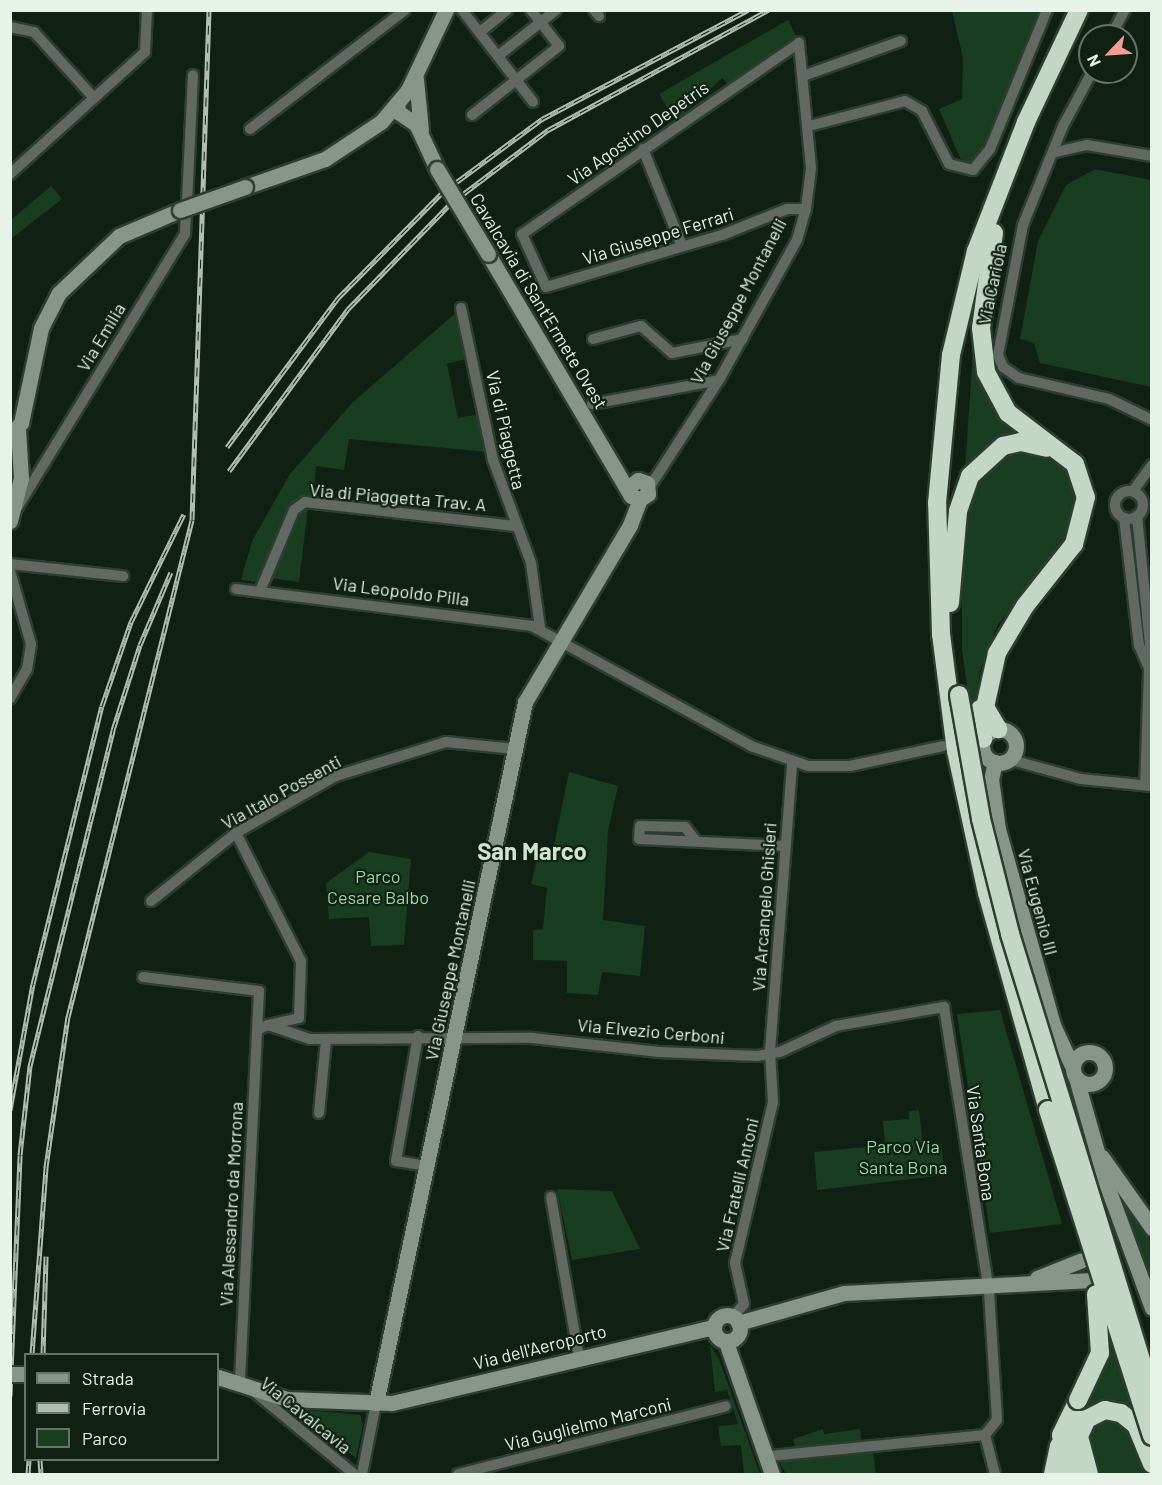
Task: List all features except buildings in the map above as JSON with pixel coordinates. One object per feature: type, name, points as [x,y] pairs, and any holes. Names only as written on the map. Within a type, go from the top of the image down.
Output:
[{"type":"highway","points":[[1053,1474],[1061,1435],[1098,1359],[1102,1328],[1048,1110],[975,846],[954,696],[937,503],[956,324],[991,205],[1078,10]]},
{"type":"highway","points":[[1091,10],[994,233],[958,384],[949,491],[954,696],[1010,934],[1152,1395]]},
{"type":"highway","points":[[994,233],[981,328],[988,379],[1008,413],[1075,464],[1086,497],[1074,544],[1025,606],[997,653],[985,707],[997,749]]},
{"type":"highway","points":[[950,603],[958,512],[978,464],[1004,446],[1021,442],[1055,453],[1076,476],[1079,517],[1070,540],[1013,613],[991,652],[980,699],[997,749]]},
{"type":"highway","points":[[1048,1110],[1152,1436]]},
{"type":"highway","points":[[1089,1474],[1078,1446],[1087,1419],[1110,1410],[1127,1416],[1139,1429],[1152,1464]]},
{"type":"highway","points":[[1061,1435],[1071,1474]]},
{"type":"street","points":[[10,174],[145,52],[147,10]]},
{"type":"street","points":[[406,107],[416,74],[446,10]]},
{"type":"street","points":[[480,32],[507,10]]},
{"type":"street","points":[[472,115],[559,46],[531,10]]},
{"type":"street","points":[[498,56],[556,10]]},
{"type":"street","points":[[809,126],[905,101],[922,111],[949,164],[973,170],[990,149],[1047,10]]},
{"type":"street","points":[[1117,24],[1125,10]]},
{"type":"street","points":[[464,11],[533,102]]},
{"type":"street","points":[[250,129],[401,12]]},
{"type":"street","points":[[10,27],[34,32],[94,98]]},
{"type":"street","points":[[803,76],[901,41]]},
{"type":"street","name":"Via Giuseppe Montanelli","points":[[362,1474],[528,693],[630,525],[645,494],[719,380],[797,240],[806,209],[809,126],[799,43]]},
{"type":"street","name":"Via Agostino Depetris","points":[[535,262],[522,234],[799,43]]},
{"type":"street","name":"Via Emilia","points":[[14,514],[185,234],[184,209],[193,75]]},
{"type":"street","name":"Via Cariola","points":[[1086,84],[1063,126],[1056,152],[1018,240],[998,355],[1003,368],[1019,378],[1109,399],[1152,420]]},
{"type":"street","name":"Via Emilia","points":[[14,514],[21,467],[14,417],[46,314],[67,284],[119,236],[184,209],[325,159],[406,107]]},
{"type":"street","name":"Cavalcavia di Sant'Ermete Ovest","points":[[406,107],[437,169],[630,486],[631,496],[645,494]]},
{"type":"street","points":[[1056,152],[1087,145],[1152,156]]},
{"type":"street","points":[[643,149],[682,246]]},
{"type":"street","name":"Via Giuseppe Ferrari","points":[[535,262],[546,287],[682,246],[787,209],[806,209]]},
{"type":"street","name":"Via di Piaggetta","points":[[461,308],[493,460],[531,563],[540,628]]},
{"type":"street","points":[[593,339],[640,326],[672,352],[743,339]]},
{"type":"street","points":[[592,404],[719,380]]},
{"type":"street","points":[[1147,664],[1139,645],[1124,518],[1116,500],[1133,491],[1152,465]]},
{"type":"street","points":[[21,467],[27,476],[40,474]]},
{"type":"street","points":[[997,749],[1033,766],[1081,779],[1148,786],[1147,664],[1137,516],[1143,503],[1133,491]]},
{"type":"street","name":"Via di Piaggetta Trav. A","points":[[260,591],[294,510],[305,502],[517,526]]},
{"type":"street","points":[[1124,518],[1137,516]]},
{"type":"street","points":[[10,564],[123,576]]},
{"type":"street","points":[[10,572],[32,644],[27,669],[10,699]]},
{"type":"street","name":"Via Leopoldo Pilla","points":[[236,589],[540,628],[751,746],[792,762],[850,766],[943,746]]},
{"type":"street","name":"Via Italo Possenti","points":[[151,902],[236,833],[336,777],[408,751],[453,742],[515,749]]},
{"type":"street","name":"Via Eugenio III","points":[[997,749],[992,800],[1051,1014],[1075,1073],[1087,1124],[1150,1304]]},
{"type":"street","name":"Via Arcangelo Ghisleri","points":[[770,1054],[792,762]]},
{"type":"street","points":[[696,841],[685,827],[639,826],[639,839],[786,846]]},
{"type":"street","points":[[236,833],[300,956],[300,1014],[292,1023],[264,1027]]},
{"type":"street","name":"Via Alessandro da Morrona","points":[[142,977],[259,991],[264,1027],[240,1380]]},
{"type":"street","name":"Via Elvezio Cerboni","points":[[264,1027],[293,1037],[326,1040],[456,1036],[577,1041],[703,1055],[770,1054],[836,1026],[944,1007]]},
{"type":"street","name":"Via Santa Bona","points":[[944,1007],[987,1283],[998,1416],[985,1435]]},
{"type":"street","name":"Via Eugenio III","points":[[1051,1014],[1066,1041],[1104,1064],[1096,1082]]},
{"type":"street","points":[[418,1036],[396,1161],[427,1166]]},
{"type":"street","points":[[319,1113],[326,1040]]},
{"type":"street","points":[[1086,1053],[1075,1073],[1096,1082],[1087,1124]]},
{"type":"street","name":"Via Fratelli Antoni","points":[[736,1320],[744,1304],[735,1263],[772,1102],[770,1054]]},
{"type":"street","points":[[1096,1150],[1152,1228]]},
{"type":"street","points":[[551,1197],[579,1358]]},
{"type":"street","points":[[1113,1203],[1113,1249]]},
{"type":"street","points":[[1032,1280],[1082,1260]]},
{"type":"street","points":[[1122,1275],[1134,1280],[1150,1304]]},
{"type":"street","points":[[726,1342],[738,1335],[736,1320],[837,1294],[1032,1280],[1088,1280]]},
{"type":"street","name":"Via dell'Aeroporto","points":[[219,1377],[240,1380],[287,1399],[376,1403],[409,1401],[713,1327],[720,1317],[736,1320]]},
{"type":"street","points":[[713,1327],[726,1342],[772,1474]]},
{"type":"street","name":"Via Cavalcavia","points":[[240,1380],[354,1474]]},
{"type":"street","name":"Via Guglielmo Marconi","points":[[458,1474],[726,1406]]},
{"type":"street","points":[[770,1456],[985,1435],[995,1474]]},
{"type":"green space","points":[[952,11],[1042,11],[974,166],[960,158],[939,109],[962,99],[963,58]]},
{"type":"green space","points":[[788,20],[796,36],[728,84],[722,78],[675,121],[659,94]]},
{"type":"green space","points":[[1095,169],[1151,180],[1151,387],[1040,363],[1034,343],[1020,339],[1038,241],[1066,185]]},
{"type":"green space","points":[[51,186],[62,199],[11,239],[11,220]]},
{"type":"green space","points":[[459,310],[470,358],[447,364],[458,418],[480,414],[488,452],[349,439],[344,470],[316,466],[314,495],[289,505],[258,582],[241,580],[252,541],[290,474],[352,403]]},
{"type":"green space","points":[[974,337],[994,408],[1024,434],[965,469]]},
{"type":"green space","points":[[1019,449],[1053,458],[1065,470],[1075,494],[1075,514],[1067,538],[997,626],[980,671],[973,730],[962,649],[962,532],[970,488],[996,459]]},
{"type":"green space","points":[[308,508],[299,582],[271,578],[297,513]]},
{"type":"green space","points":[[569,772],[618,786],[608,831],[603,920],[645,926],[640,976],[602,972],[598,995],[567,993],[567,961],[533,960],[533,930],[543,929],[547,888],[531,884],[538,855],[552,855]]},
{"type":"green space","name":"Parco Cesare Balbo","points":[[369,852],[411,859],[404,945],[371,946],[369,917],[329,919],[326,883]]},
{"type":"green space","points":[[1000,1010],[1062,1224],[990,1233],[957,1014]]},
{"type":"green space","name":"Parco Via Santa Bona","points":[[919,1110],[923,1146],[941,1144],[945,1175],[817,1190],[814,1152],[885,1145],[883,1121],[909,1119],[909,1111]]},
{"type":"green space","points":[[1113,1177],[1151,1232],[1151,1287],[1121,1205]]},
{"type":"green space","points":[[557,1189],[612,1191],[640,1249],[572,1260]]},
{"type":"green space","points":[[1106,1321],[1151,1474],[1059,1474]]},
{"type":"green space","points":[[710,1345],[719,1359],[760,1474],[744,1474],[741,1445],[721,1446],[718,1426],[738,1424],[727,1390],[715,1392]]},
{"type":"green space","points":[[287,1408],[360,1415],[363,1425],[356,1458]]},
{"type":"green space","points":[[823,1429],[824,1434],[860,1429],[862,1452],[873,1452],[876,1474],[786,1474],[772,1449],[795,1447],[793,1439]]},
{"type":"railway","points":[[32,1353],[46,1167],[68,1017],[192,520],[209,10]]},
{"type":"railway","points":[[227,447],[338,298],[443,192],[542,119],[748,10]]},
{"type":"railway","points":[[229,471],[348,309],[450,204],[548,130],[768,10]]},
{"type":"railway","points":[[10,1110],[33,984],[102,706],[131,622],[184,514]]},
{"type":"railway","points":[[10,1396],[20,1155],[30,1066],[113,730],[140,645],[171,572]]},
{"type":"railway","points":[[43,1353],[46,1256]]},
{"type":"railway","points":[[28,1474],[29,1461]]},
{"type":"railway","points":[[40,1461],[41,1474]]},
{"type":"district","name":"San Marco","points":[[532,851]]}]
